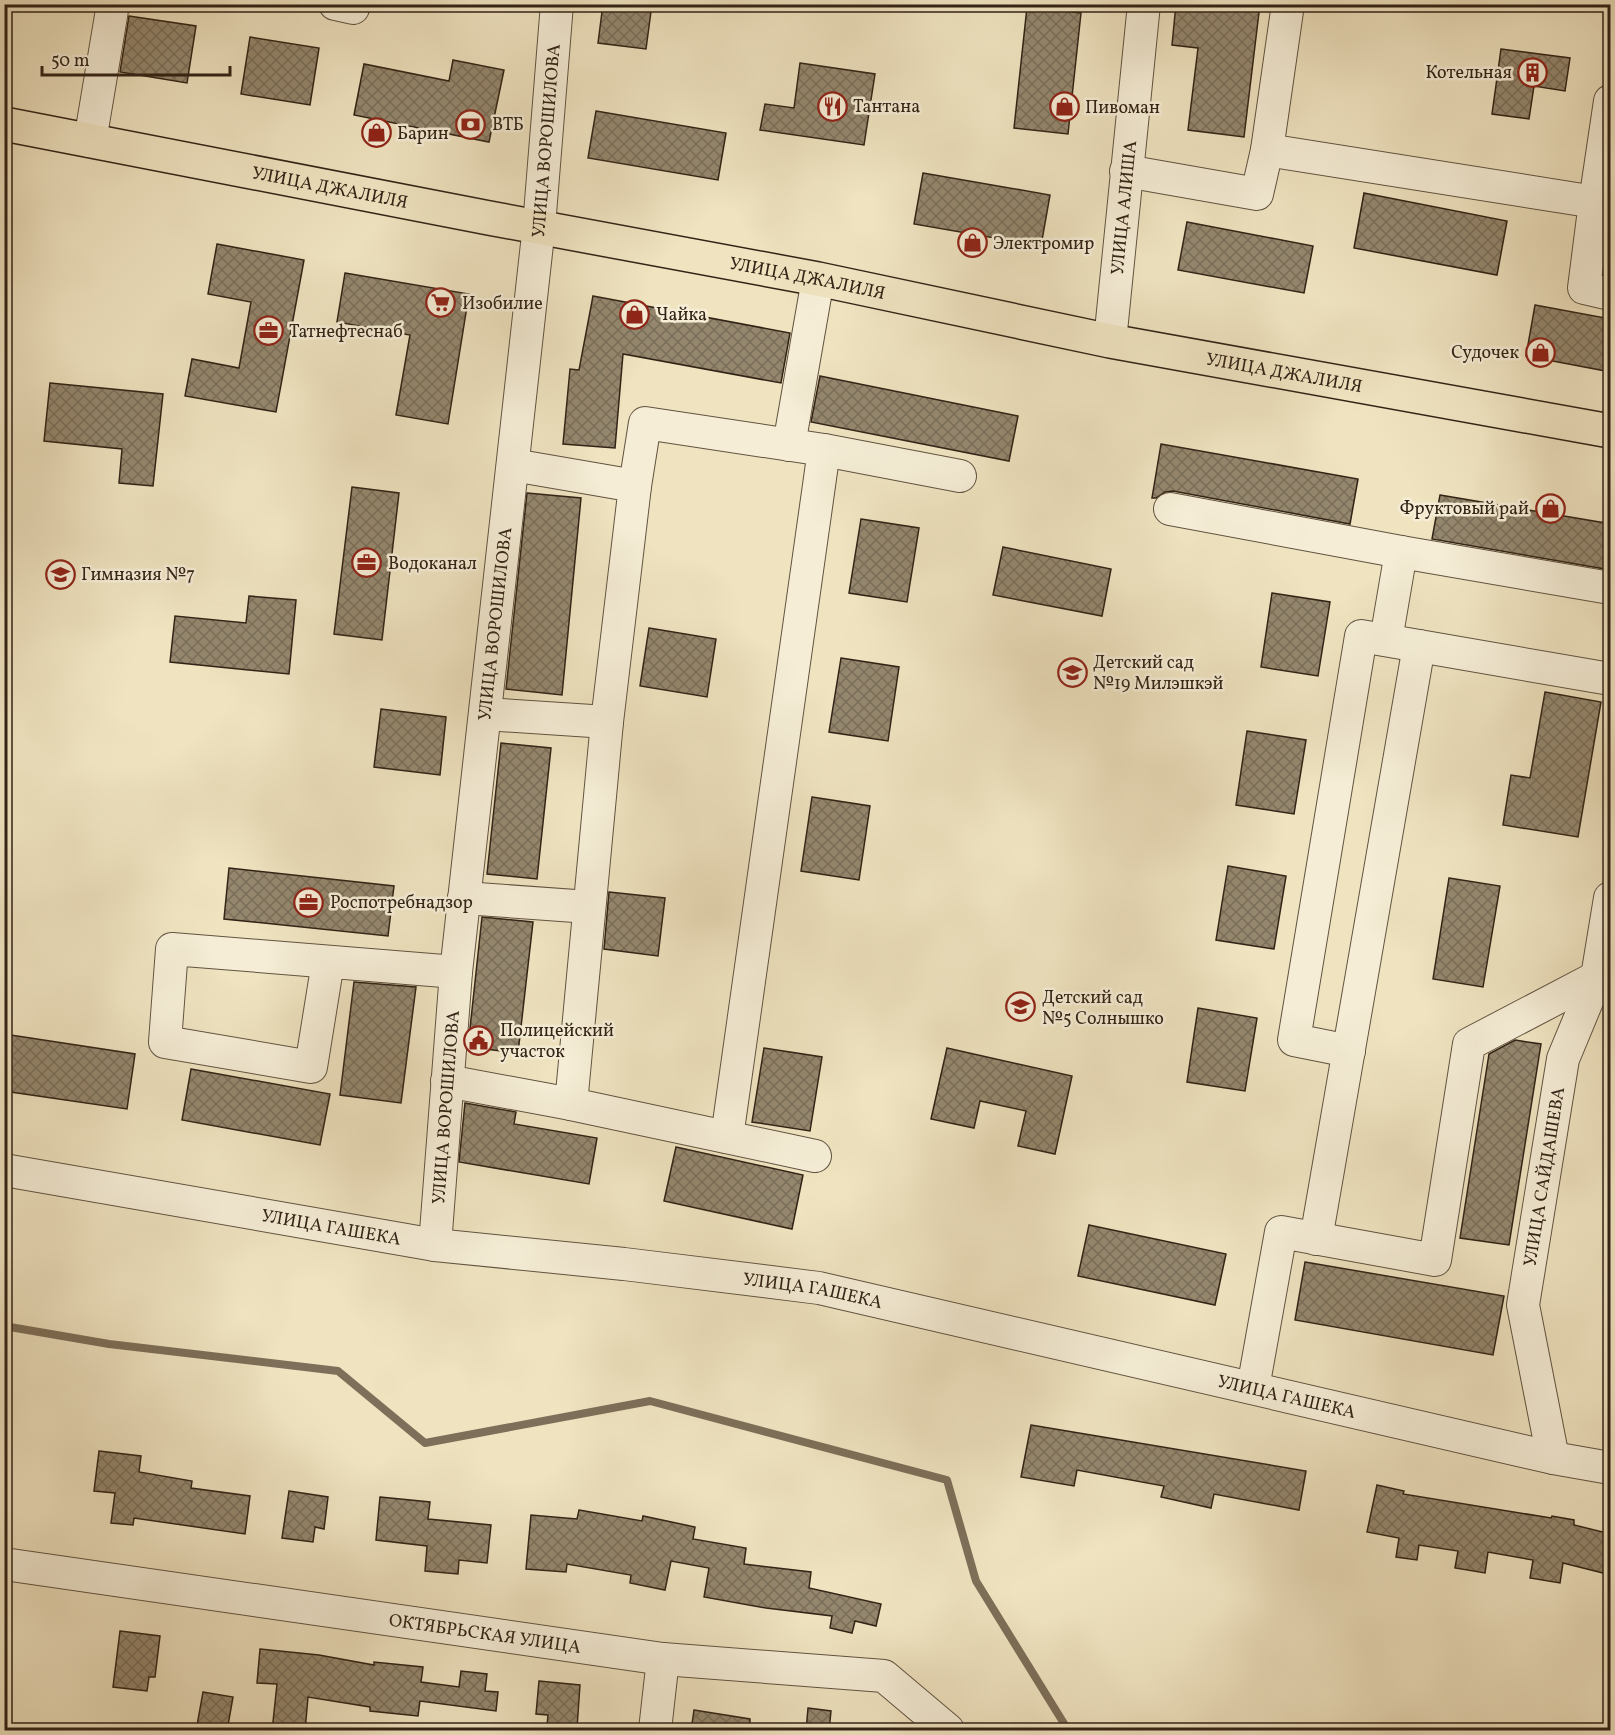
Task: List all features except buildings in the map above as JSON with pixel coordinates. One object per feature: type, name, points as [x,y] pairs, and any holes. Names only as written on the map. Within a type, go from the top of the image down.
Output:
[{"type":"main road","name":"УЛИЦА ДЖАЛИЛЯ","points":[[4,124],[818,279],[1110,341],[1611,431]]},
{"type":"street","points":[[90,141],[113,4]]},
{"type":"street","name":"УЛИЦА ВОРОШИЛОВА","points":[[435,1245],[456,972],[539,226],[557,4]]},
{"type":"street","name":"УЛИЦА АЛИША","points":[[1110,341],[1144,4]]},
{"type":"street","points":[[1126,171],[1257,194],[1267,150],[1288,4]]},
{"type":"street","points":[[1611,101],[1599,223],[1584,288],[1611,294]]},
{"type":"street","points":[[1267,150],[1599,223]]},
{"type":"street","points":[[789,445],[818,279]]},
{"type":"street","points":[[571,1104],[607,722],[635,486],[645,423],[824,450],[960,476]]},
{"type":"street","points":[[727,1137],[824,450]]},
{"type":"street","points":[[513,465],[635,486]]},
{"type":"street","points":[[1170,509],[1611,588]]},
{"type":"street","points":[[1386,640],[1401,552]]},
{"type":"street","points":[[1349,1051],[1294,1040],[1361,636],[1611,679]]},
{"type":"street","points":[[1316,1239],[1419,646]]},
{"type":"street","points":[[485,714],[607,722]]},
{"type":"street","points":[[464,898],[589,908]]},
{"type":"street","name":"УЛИЦА САЙДАШЕВА","points":[[1553,1458],[1523,1305],[1563,1059],[1604,978],[1611,898]]},
{"type":"street","points":[[328,962],[311,1067],[165,1042],[172,949],[456,972]]},
{"type":"street","points":[[1253,1388],[1281,1232],[1434,1260],[1469,1044],[1604,978]]},
{"type":"street","points":[[447,1080],[815,1156]]},
{"type":"street","name":"УЛИЦА ГАШЕКА","points":[[4,1170],[435,1245],[624,1264],[819,1288],[1553,1458],[1611,1468]]},
{"type":"street","name":"ОКТЯБРЬСКАЯ УЛИЦА","points":[[4,1564],[663,1659],[884,1676],[948,1731]]},
{"type":"street","points":[[655,1731],[663,1659]]},
{"type":"waterway","points":[[4,1326],[109,1344],[338,1371],[425,1443],[650,1401],[947,1480],[976,1581],[1068,1730]]},
{"type":"place","name":"Котельная","points":[[1533,72]]},
{"type":"place","name":"Тантана","points":[[832,106]]},
{"type":"place","name":"Пивоман","points":[[1064,107]]},
{"type":"place","name":"ВТБ","points":[[471,124]]},
{"type":"place","name":"Барин","points":[[376,133]]},
{"type":"place","name":"Электромир","points":[[972,243]]},
{"type":"place","name":"Изобилие","points":[[441,303]]},
{"type":"place","name":"Чайка","points":[[635,314]]},
{"type":"place","name":"Татнефтеснаб","points":[[268,331]]},
{"type":"place","name":"Судочек","points":[[1540,352]]},
{"type":"place","name":"Фруктовый рай","points":[[1550,508]]},
{"type":"place","name":"Водоканал","points":[[367,563]]},
{"type":"place","name":"Гимназия №7","points":[[60,574]]},
{"type":"place","name":"Детский сад №19 Милэшкэй","points":[[1072,672]]},
{"type":"place","name":"Роспотребнадзор","points":[[309,902]]},
{"type":"place","name":"Детский сад №5 Солнышко","points":[[1021,1007]]},
{"type":"place","name":"Полицейский участок","points":[[479,1040]]}]
